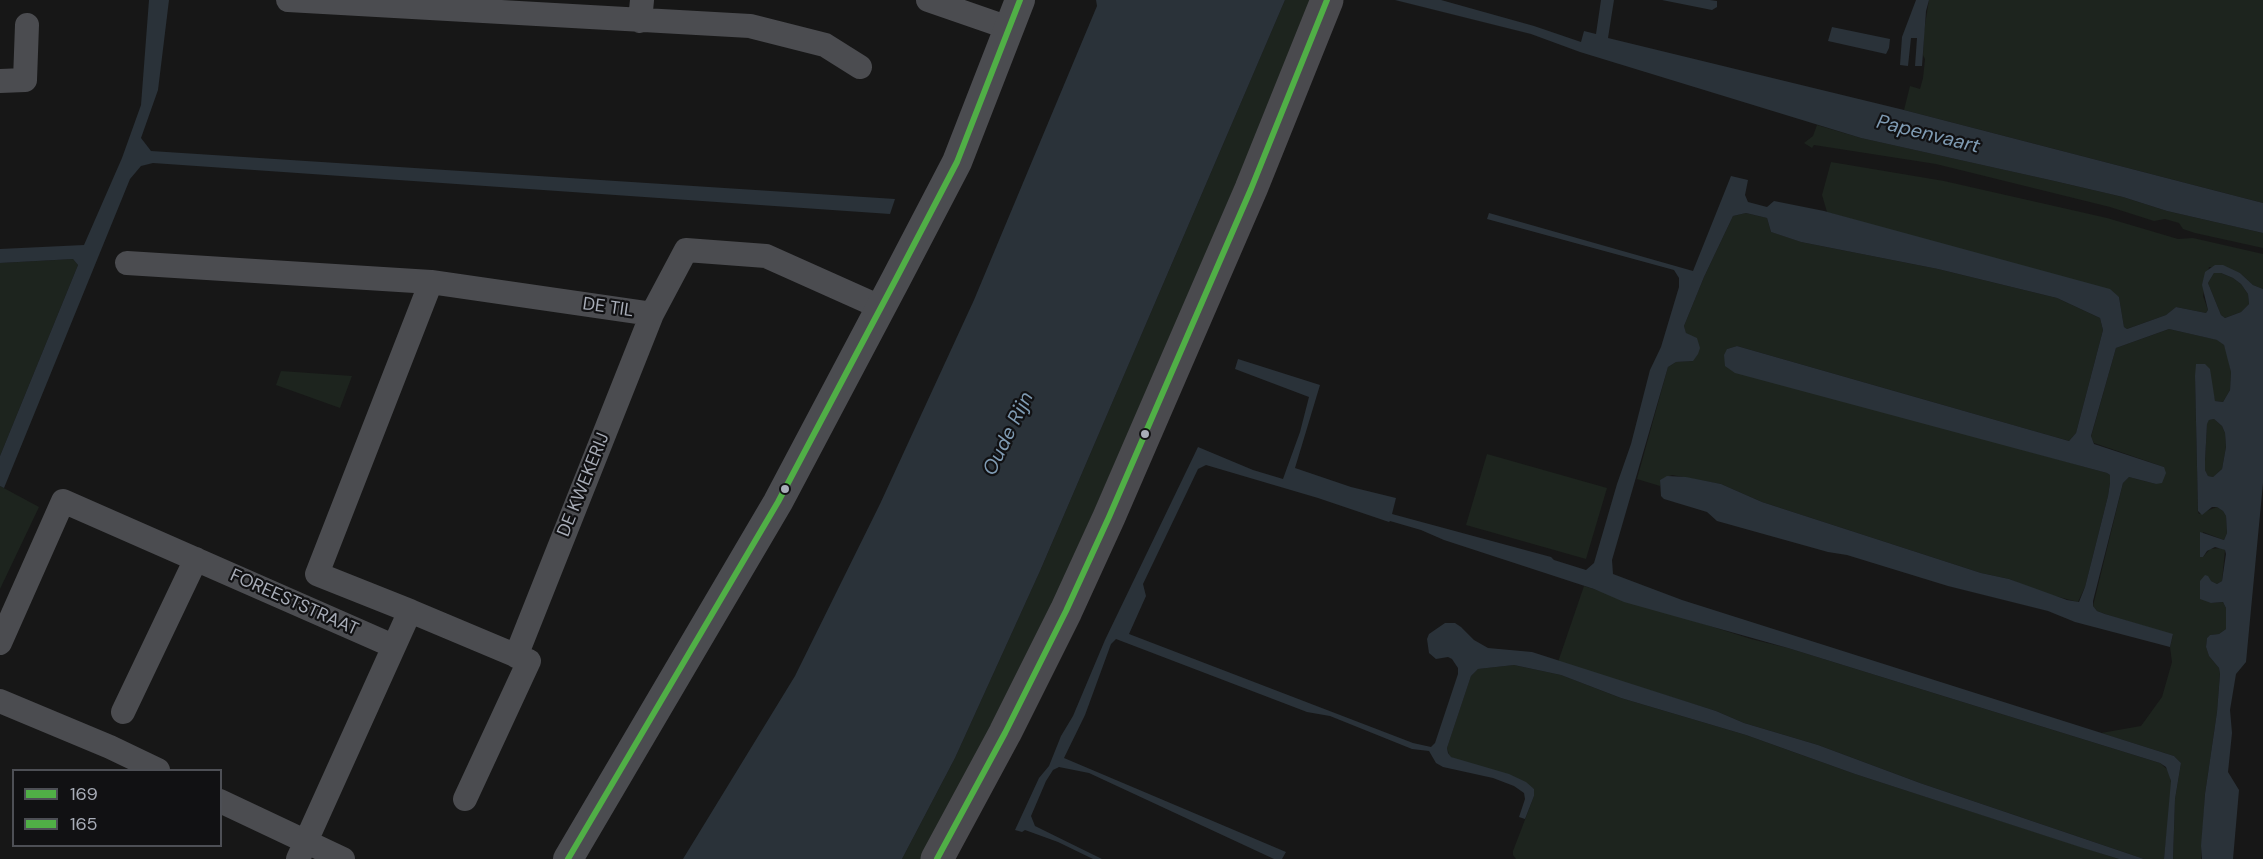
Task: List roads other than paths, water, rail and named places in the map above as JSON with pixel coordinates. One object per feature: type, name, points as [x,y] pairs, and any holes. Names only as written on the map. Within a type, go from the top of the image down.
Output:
[{"type":"main road","points":[[937,859],[1005,733],[1066,611],[1109,517],[1251,189],[1327,0]]},
{"type":"street","points":[[288,0],[641,11],[750,26],[825,45],[860,67]]},
{"type":"street","points":[[928,0],[1009,28]]},
{"type":"street","points":[[568,859],[778,502],[957,162],[1020,0]]},
{"type":"street","points":[[0,81],[24,80],[27,25]]},
{"type":"street","name":"DE TIL","points":[[127,263],[431,282],[652,314],[686,250],[766,256],[880,307]]},
{"type":"street","points":[[431,282],[317,574],[529,661],[465,798]]},
{"type":"street","name":"DE KWEKERIJ","points":[[516,656],[652,314]]},
{"type":"street","name":"FOREESTSTRAAT","points":[[0,643],[63,501],[393,646]]},
{"type":"street","points":[[123,712],[196,559]]},
{"type":"street","points":[[302,850],[410,611]]},
{"type":"street","points":[[0,701],[110,747],[154,769]]},
{"type":"street","points":[[222,802],[302,850],[343,859]]},
{"type":"water","points":[[149,0],[169,0],[158,90],[141,138],[151,151],[895,199],[890,214],[153,163],[141,166],[130,179],[4,488],[0,486],[0,456],[78,265],[73,259],[0,263],[0,249],[84,245],[122,158],[141,105]]},
{"type":"water","name":"Oude Rijn","points":[[1096,0],[1285,0],[1040,571],[955,758],[902,859],[683,859],[795,676],[880,504],[974,300],[1097,6]]},
{"type":"water","name":"Papenvaart","points":[[1395,0],[1441,0],[1534,26],[1581,42],[1584,31],[1596,34],[1601,0],[1614,0],[1608,38],[1904,110],[2263,203],[2263,233],[2167,211],[2123,197],[1861,138],[1580,52],[1531,34]]},
{"type":"water","points":[[1662,0],[1710,0],[1717,1],[1717,7],[1712,10]]},
{"type":"water","points":[[1916,0],[1929,0],[1926,11],[1922,66],[1915,66],[1917,38],[1911,38],[1908,66],[1900,65],[1902,37]]},
{"type":"water","points":[[1832,27],[1890,39],[1889,48],[1886,54],[1828,41]]},
{"type":"water","points":[[1731,176],[1748,180],[1745,195],[1748,202],[1767,207],[1774,201],[1824,211],[2110,289],[2119,297],[2124,327],[2127,329],[2166,315],[2176,307],[2206,313],[2208,310],[2202,285],[2205,272],[2215,265],[2223,265],[2240,273],[2253,285],[2263,289],[2263,483],[2246,662],[2236,674],[2230,710],[2232,733],[2228,772],[2239,790],[2233,859],[2202,859],[2201,846],[2220,674],[2219,668],[2209,656],[2206,647],[2207,638],[2210,635],[2219,634],[2226,629],[2226,608],[2223,602],[2211,603],[2200,599],[2200,581],[2205,575],[2217,584],[2222,581],[2226,554],[2225,550],[2215,547],[2200,557],[2200,532],[2224,540],[2227,533],[2226,516],[2223,511],[2212,507],[2202,515],[2198,511],[2195,376],[2196,364],[2205,364],[2210,369],[2215,401],[2223,402],[2230,390],[2231,372],[2224,345],[2217,340],[2169,329],[2116,348],[2091,436],[2094,444],[2164,467],[2166,473],[2162,483],[2156,484],[2129,477],[2123,483],[2093,606],[2097,611],[2105,614],[2173,634],[2170,647],[2075,622],[2048,611],[1948,586],[1847,555],[1828,552],[1717,521],[1707,512],[1664,499],[1661,496],[1660,480],[1667,476],[1721,484],[1762,502],[1981,573],[2009,579],[2067,600],[2079,602],[2085,587],[2108,496],[2110,475],[2107,473],[1735,373],[1725,366],[1724,355],[1727,349],[1737,346],[2069,441],[2076,433],[2103,330],[2100,318],[2057,298],[1938,269],[1801,242],[1771,232],[1767,218],[1746,213],[1733,216],[1684,326],[1686,333],[1697,338],[1700,348],[1698,354],[1693,361],[1676,362],[1668,367],[1612,560],[1613,574],[1682,600],[2174,756],[2181,763],[2175,799],[2173,859],[2164,859],[2171,781],[2166,767],[2160,763],[1788,648],[1624,602],[1594,589],[1444,540],[1421,530],[1206,465],[1198,469],[1143,584],[1146,596],[1129,634],[1413,743],[1431,747],[1435,743],[1458,668],[1452,659],[1448,657],[1436,659],[1429,653],[1427,639],[1429,634],[1445,623],[1455,623],[1474,640],[1488,648],[1532,652],[1716,711],[1744,723],[1818,745],[1920,783],[2144,859],[2119,859],[2083,848],[1855,774],[1746,735],[1621,698],[1561,675],[1514,665],[1478,669],[1471,676],[1447,748],[1448,753],[1451,757],[1509,774],[1526,782],[1534,789],[1534,796],[1525,819],[1519,817],[1525,799],[1524,793],[1514,786],[1493,778],[1443,767],[1436,763],[1429,751],[1412,749],[1330,716],[1307,712],[1116,639],[1111,644],[1085,715],[1064,758],[1286,852],[1282,859],[1274,859],[1089,773],[1059,767],[1053,770],[1046,781],[1031,816],[1035,826],[1102,859],[1093,859],[1058,842],[1025,830],[1022,832],[1015,830],[1039,778],[1049,766],[1061,736],[1073,716],[1105,640],[1198,447],[1253,470],[1283,479],[1300,432],[1309,397],[1235,369],[1238,359],[1320,385],[1295,468],[1351,487],[1396,498],[1392,514],[1551,557],[1586,570],[1594,563],[1631,444],[1650,370],[1661,347],[1679,287],[1679,278],[1674,270],[1487,219],[1489,213],[1693,271]],"holes":[[[2214,273],[2233,278],[2248,294],[2249,304],[2241,312],[2225,318],[2221,315],[2208,283]],[[2214,419],[2222,426],[2226,447],[2222,469],[2213,477],[2208,476],[2205,461],[2207,424],[2209,420]]]}]
